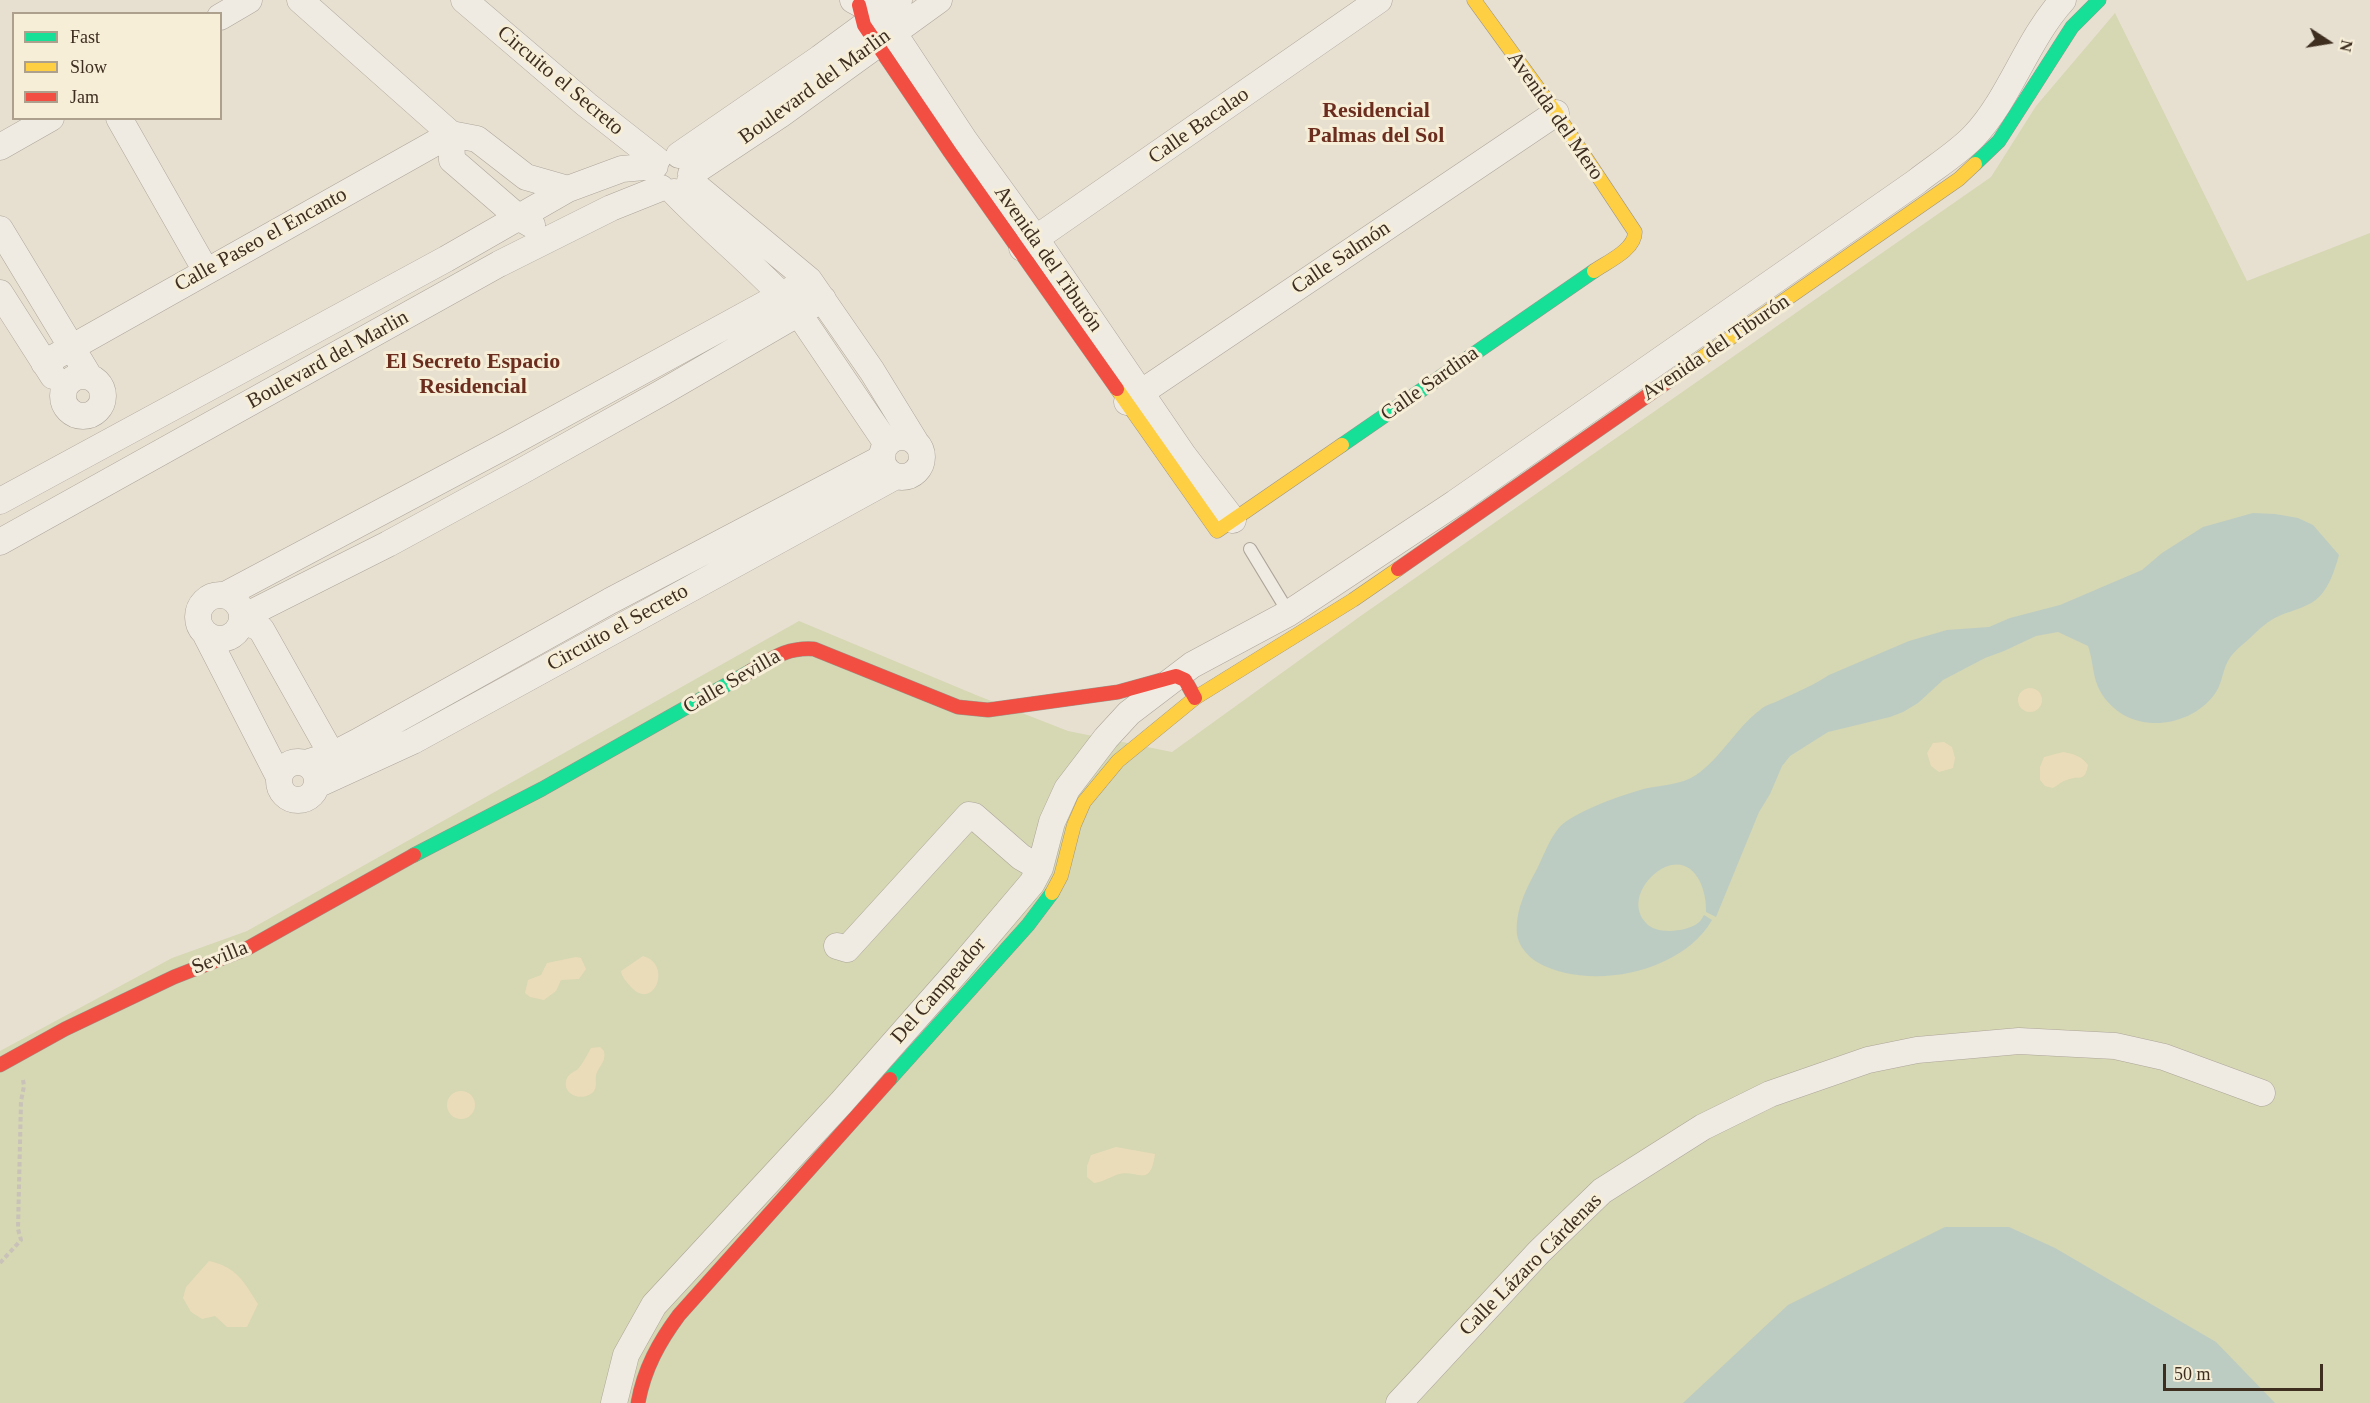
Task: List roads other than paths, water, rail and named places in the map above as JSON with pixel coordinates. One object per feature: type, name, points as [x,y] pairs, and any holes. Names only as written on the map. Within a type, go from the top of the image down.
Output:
[{"type":"street","points":[[222,16],[249,0]]},
{"type":"street","points":[[300,0],[451,134],[477,139],[526,177],[568,189]]},
{"type":"street","name":"Circuito el Secreto","points":[[464,0],[587,105],[816,289],[915,441]]},
{"type":"street","name":"Boulevard del Marlin","points":[[0,542],[490,269],[611,208],[672,174],[772,105],[875,17],[939,0]]},
{"type":"street","name":"Calle Bacalao","points":[[1028,244],[1379,0]]},
{"type":"street","name":"Avenida del Mero","points":[[1474,0],[1556,113],[1635,232]]},
{"type":"street","name":"Avenida del Tiburón","points":[[1295,622],[1455,503],[1584,425],[1848,242],[1916,182],[1974,136],[1993,111],[2048,17],[2063,0]]},
{"type":"street","name":"Avenida del Tiburón","points":[[1848,242],[1922,207],[1983,158],[2013,122],[2072,27],[2099,0]]},
{"type":"street","name":"Avenida del Tiburón","points":[[875,17],[958,146],[1134,398],[1184,456],[1225,525]]},
{"type":"street","name":"Calle Salmón","points":[[1134,398],[1556,113]]},
{"type":"street","points":[[0,147],[47,120]]},
{"type":"street","points":[[120,120],[206,271]]},
{"type":"street","points":[[451,134],[452,160],[518,217],[534,226],[561,233]]},
{"type":"street","name":"Calle Paseo el Encanto","points":[[44,363],[451,134]]},
{"type":"street","name":"Boulevard del Marlin","points":[[0,501],[446,259],[568,189],[622,169],[672,174]]},
{"type":"street","name":"Circuito el Secreto","points":[[672,174],[720,238],[791,305],[888,459]]},
{"type":"street","points":[[0,230],[89,376],[96,380],[103,394],[99,409],[92,414],[77,416],[64,405],[63,390],[0,293]]},
{"type":"street","name":"Calle Sardina","points":[[1225,525],[1630,246],[1635,240],[1635,232]]},
{"type":"street","points":[[243,619],[522,471],[816,289]]},
{"type":"street","points":[[225,595],[509,444],[791,305]]},
{"type":"street","points":[[63,390],[73,378],[89,376]]},
{"type":"street","points":[[900,436],[915,441],[922,454],[918,469],[904,477],[888,459],[900,436]]},
{"type":"street","points":[[114,438],[129,471]]},
{"type":"street","points":[[509,444],[522,471]]},
{"type":"street","name":"Circuito el Secreto","points":[[324,770],[610,601],[888,459]]},
{"type":"street","name":"Circuito el Secreto","points":[[324,770],[413,741],[622,625],[888,459]]},
{"type":"street","points":[[206,636],[215,640],[224,640],[233,636],[240,629],[243,619],[240,607],[234,599],[225,595],[215,595],[206,600],[199,608],[200,628],[279,777]]},
{"type":"street","points":[[610,601],[622,625]]},
{"type":"street","points":[[243,619],[261,629],[324,770],[313,793],[307,798],[298,801],[290,799],[279,786],[279,777],[283,769],[290,764],[298,762],[324,770]]},
{"type":"street","name":"Del Campeador","points":[[638,1403],[640,1385],[660,1340],[719,1254],[925,1025],[1032,883],[1040,868],[1052,822],[1067,789],[1106,738],[1124,702],[1176,676],[1192,665],[1295,622]]},
{"type":"street","name":"Del Campeador","points":[[925,1025],[1005,952],[1050,896],[1061,876],[1074,825],[1084,802],[1118,761],[1154,729],[1295,622]]},
{"type":"street","name":"Calle Sevilla","points":[[436,842],[552,784],[786,651],[799,648],[814,649],[958,707],[976,710],[1124,702]]},
{"type":"street","points":[[1176,676],[1185,680],[1195,698]]},
{"type":"street","points":[[1124,702],[1154,729]]},
{"type":"street","points":[[837,946],[847,949],[969,815],[974,816],[1021,857],[1040,868]]},
{"type":"street","name":"Sevilla","points":[[6,1062],[65,1029],[174,977],[248,948],[436,842]]},
{"type":"street","name":"Calle Lázaro Cárdenas","points":[[1400,1403],[1539,1252],[1602,1191],[1703,1127],[1770,1094],[1868,1060],[1917,1050],[2019,1041],[2115,1046],[2154,1054],[2262,1093]]},
{"type":"street","name":"Del Campeador","points":[[614,1403],[626,1354],[654,1305],[719,1254]]},
{"type":"lane","points":[[1250,549],[1295,622]]},
{"type":"district","name":"Residencial Palmas del Sol","points":[[1376,124]]},
{"type":"district","name":"El Secreto Espacio Residencial","points":[[473,374]]}]
